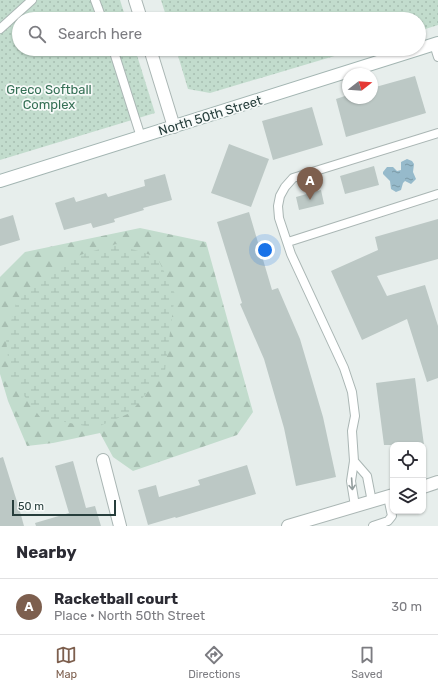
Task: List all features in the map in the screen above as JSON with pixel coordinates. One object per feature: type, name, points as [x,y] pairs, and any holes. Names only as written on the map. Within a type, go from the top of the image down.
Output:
[{"type":"street","points":[[135,0],[139,12]]},
{"type":"street","name":"North 50th Street","points":[[426,47],[436,43]]},
{"type":"street","points":[[152,56],[174,127]]},
{"type":"street","name":"North 50th Street","points":[[0,181],[397,56]]},
{"type":"street","points":[[103,460],[120,526]]},
{"type":"street","points":[[426,486],[438,482]]},
{"type":"street","points":[[288,526],[390,496]]},
{"type":"lane","points":[[19,12],[32,0]]},
{"type":"lane","points":[[95,0],[99,12]]},
{"type":"lane","points":[[0,29],[12,18]]},
{"type":"lane","points":[[436,43],[438,57]]},
{"type":"lane","points":[[115,56],[141,137]]},
{"type":"lane","points":[[355,506],[351,481],[354,461],[352,431],[355,416],[352,392],[344,368],[292,254],[280,218],[278,206],[280,196],[285,186],[293,178],[438,133]]},
{"type":"lane","points":[[288,242],[438,194]]},
{"type":"lane","points":[[354,461],[367,476],[372,502]]},
{"type":"lane","points":[[373,526],[388,521],[392,514]]},
{"type":"green space","name":"Greco Softball Complex","points":[[0,0],[120,0],[124,12],[12,12],[12,56],[137,56],[155,113],[0,160]]},
{"type":"green space","points":[[161,0],[438,0],[438,25],[426,29],[426,12],[165,12]]},
{"type":"green space","points":[[178,56],[334,56],[210,93],[188,89]]},
{"type":"green space","points":[[140,228],[206,242],[253,412],[237,435],[133,471],[113,457],[100,433],[53,443],[27,446],[8,401],[0,374],[0,277],[25,252]]},
{"type":"green space","points":[[116,244],[157,257],[175,294],[165,371],[130,413],[95,428],[40,417],[10,377],[6,339],[17,300],[67,259]]},
{"type":"water","points":[[407,159],[412,161],[414,164],[413,172],[416,179],[411,184],[405,181],[401,190],[396,192],[391,189],[390,181],[383,174],[383,172],[387,167],[393,167],[397,171],[401,170],[401,162]]},
{"type":"building","points":[[415,76],[426,113],[346,137],[336,99],[342,97],[342,104],[378,104],[378,86]]},
{"type":"building","points":[[312,107],[323,145],[273,160],[262,121]]},
{"type":"building","points":[[229,144],[269,159],[251,207],[211,193]]},
{"type":"building","points":[[374,166],[379,185],[345,194],[340,176]]},
{"type":"building","points":[[165,174],[172,200],[143,208],[144,210],[114,219],[115,222],[93,228],[91,223],[64,230],[55,203],[74,197],[76,202],[106,193],[108,197],[145,186],[144,180]]},
{"type":"building","points":[[321,190],[324,204],[299,210],[296,197]]},
{"type":"building","points":[[249,212],[272,290],[278,288],[300,339],[323,417],[336,477],[296,486],[284,428],[264,359],[240,304],[242,303],[217,222]]},
{"type":"building","points":[[13,215],[20,240],[0,246],[0,219]]},
{"type":"building","points":[[438,219],[438,259],[377,276],[387,296],[425,285],[438,326],[438,378],[427,382],[407,319],[362,340],[331,271],[378,250],[375,237]]},
{"type":"building","points":[[415,378],[424,442],[390,442],[390,445],[384,445],[376,383]]},
{"type":"building","points":[[3,457],[24,526],[0,526],[0,458]]},
{"type":"building","points":[[73,461],[86,508],[95,506],[101,526],[36,526],[35,523],[69,513],[55,466]]},
{"type":"building","points":[[247,465],[256,494],[148,525],[138,490],[156,485],[159,497],[200,485],[198,480]]},
{"type":"place","name":"Racketball court","points":[[310,200]]}]
